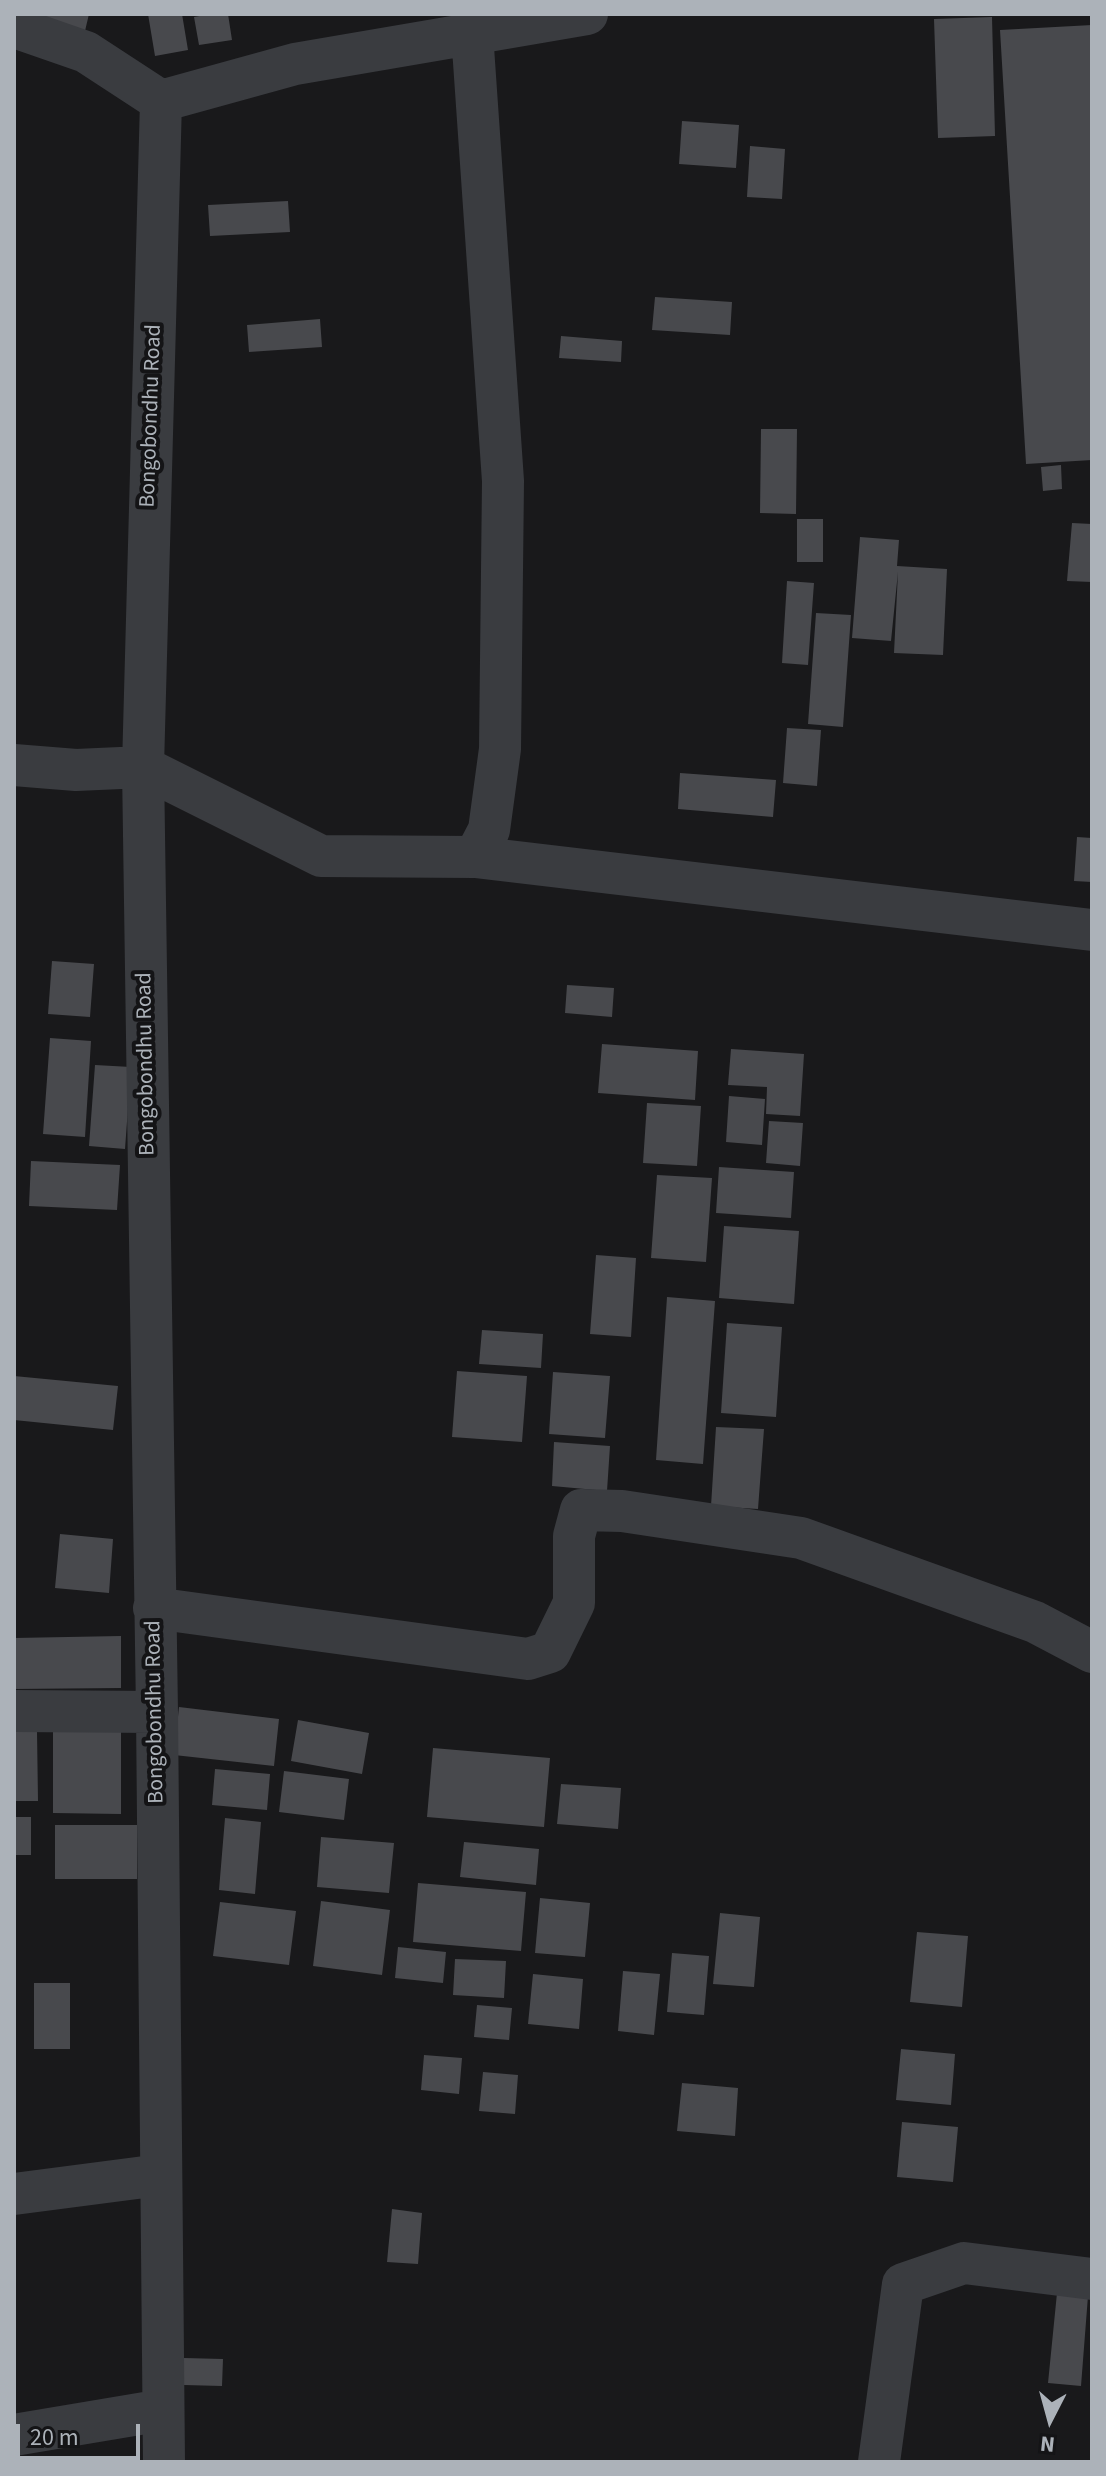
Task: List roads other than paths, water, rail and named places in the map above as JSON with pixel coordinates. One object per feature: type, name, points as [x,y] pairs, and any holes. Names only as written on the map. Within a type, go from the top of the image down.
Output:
[{"type":"street","points":[[14,27],[86,52],[161,101],[295,64],[587,14]]},
{"type":"street","points":[[472,33],[503,481],[500,749],[489,830],[475,857]]},
{"type":"street","name":"Bongobondhu Road","points":[[161,101],[143,767],[164,2462]]},
{"type":"street","points":[[14,765],[76,770],[143,767],[321,856],[475,857],[1092,930]]},
{"type":"street","points":[[154,1608],[528,1659],[550,1652],[574,1603],[574,1536],[581,1510],[622,1511],[801,1538],[1035,1622],[1092,1652]]},
{"type":"street","points":[[14,1711],[157,1712]]},
{"type":"street","points":[[14,2194],[160,2175]]},
{"type":"street","points":[[879,2462],[903,2284],[964,2263],[1092,2279]]},
{"type":"street","points":[[14,2435],[163,2410]]}]
